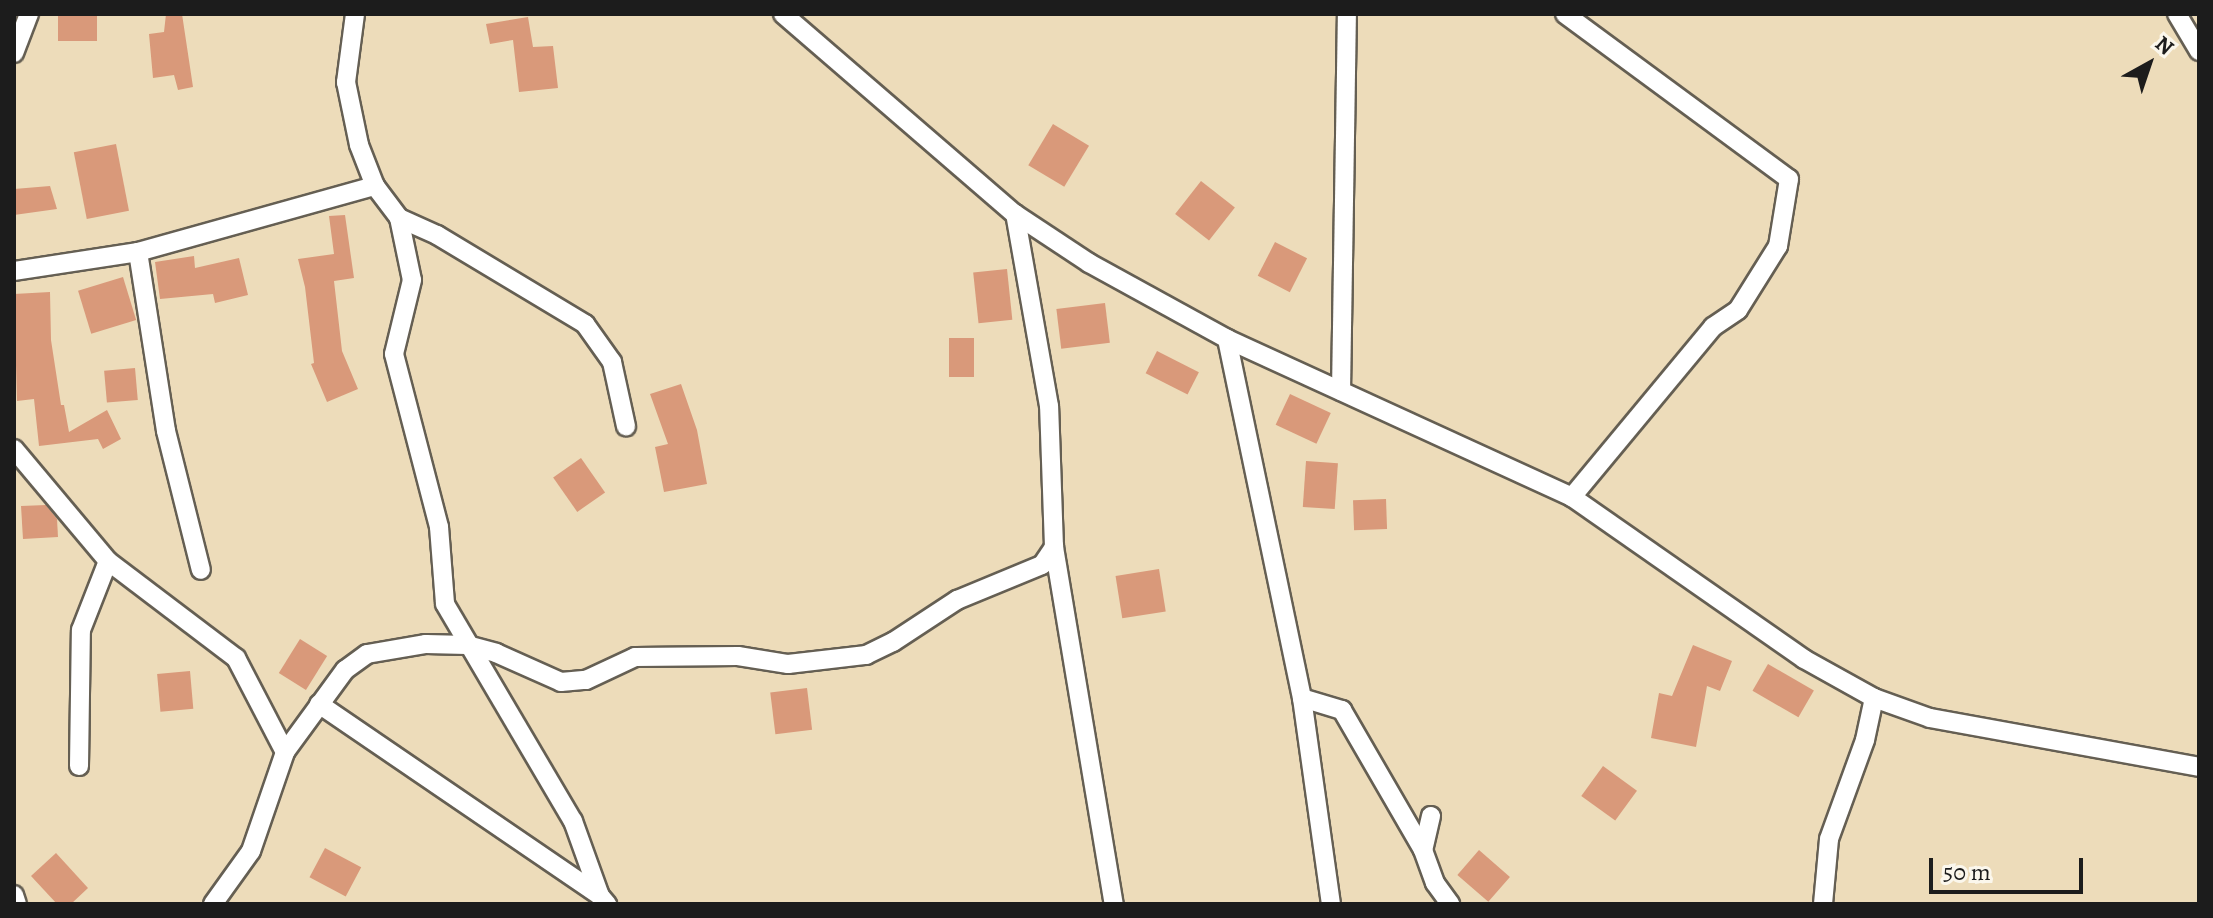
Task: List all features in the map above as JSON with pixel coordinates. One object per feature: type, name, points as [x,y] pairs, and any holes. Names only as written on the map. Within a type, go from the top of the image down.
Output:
[{"type":"street","points":[[14,53],[29,14]]},
{"type":"street","points":[[355,14],[346,82],[359,145],[375,186],[399,218],[412,280],[394,354],[439,527],[445,604],[573,821],[603,900]]},
{"type":"street","points":[[783,14],[1015,214],[1089,263],[1227,339],[1572,497],[1804,659],[1874,698],[1930,718],[2198,768]]},
{"type":"street","points":[[1341,391],[1347,14]]},
{"type":"street","points":[[1565,14],[1789,179],[1778,246],[1738,310],[1713,327],[1572,497]]},
{"type":"street","points":[[2177,14],[2199,51]]},
{"type":"street","points":[[14,271],[138,252],[375,186]]},
{"type":"street","points":[[1015,214],[1049,406],[1054,547],[1114,904]]},
{"type":"street","points":[[399,218],[437,235],[585,324],[612,362],[626,426]]},
{"type":"street","points":[[138,252],[166,431],[201,570]]},
{"type":"street","points":[[1227,339],[1302,698],[1331,904]]},
{"type":"street","points":[[14,449],[108,561],[236,658],[285,752]]},
{"type":"street","points":[[213,904],[251,851],[285,752],[345,670],[367,654],[426,644],[467,645],[496,653],[561,682],[586,680],[635,657],[738,656],[788,664],[866,655],[893,642],[957,600],[1042,565],[1054,547]]},
{"type":"street","points":[[79,766],[81,630],[108,561]]},
{"type":"street","points":[[1302,698],[1342,710],[1423,850],[1435,883],[1450,904]]},
{"type":"street","points":[[1823,904],[1829,839],[1865,740],[1874,698]]},
{"type":"street","points":[[319,704],[603,900]]},
{"type":"street","points":[[1423,850],[1431,816]]},
{"type":"street","points":[[14,895],[17,904]]},
{"type":"building","points":[[58,14],[97,14],[97,41],[58,41]]},
{"type":"building","points":[[166,14],[182,14],[193,87],[178,90],[174,75],[153,78],[149,34],[164,32]]},
{"type":"building","points":[[528,17],[533,47],[553,46],[558,88],[519,92],[513,40],[490,44],[486,24]]},
{"type":"building","points":[[1053,124],[1089,146],[1064,187],[1028,165]]},
{"type":"building","points":[[116,144],[129,211],[87,219],[74,152]]},
{"type":"building","points":[[1201,181],[1235,207],[1209,241],[1175,214]]},
{"type":"building","points":[[50,186],[57,209],[14,215],[14,189]]},
{"type":"building","points":[[345,215],[354,278],[334,281],[342,351],[358,389],[327,402],[311,364],[314,363],[305,287],[298,259],[334,254],[329,216]]},
{"type":"building","points":[[1275,242],[1307,258],[1290,292],[1258,276]]},
{"type":"building","points":[[194,256],[195,268],[239,258],[248,295],[215,303],[213,294],[160,299],[155,262]]},
{"type":"building","points":[[1007,269],[1012,320],[979,323],[973,273]]},
{"type":"building","points":[[123,277],[136,320],[91,334],[78,291]]},
{"type":"building","points":[[50,292],[51,340],[61,405],[64,405],[69,432],[107,410],[121,439],[103,449],[98,439],[39,446],[34,399],[17,401],[14,294]]},
{"type":"building","points":[[1105,303],[1110,343],[1061,349],[1056,309]]},
{"type":"building","points":[[949,338],[974,338],[974,377],[949,377]]},
{"type":"building","points":[[1157,351],[1199,372],[1188,395],[1146,373]]},
{"type":"building","points":[[135,368],[138,400],[107,403],[104,371]]},
{"type":"building","points":[[681,384],[697,430],[707,484],[664,492],[655,447],[668,444],[650,394]]},
{"type":"building","points":[[1290,394],[1331,413],[1316,444],[1276,425]]},
{"type":"building","points":[[581,458],[605,492],[577,512],[553,478]]},
{"type":"building","points":[[1306,461],[1338,463],[1335,509],[1303,507]]},
{"type":"building","points":[[1386,499],[1387,529],[1354,530],[1353,500]]},
{"type":"building","points":[[46,505],[57,519],[58,537],[23,539],[21,506]]},
{"type":"building","points":[[1159,569],[1166,611],[1122,618],[1116,576]]},
{"type":"building","points":[[300,639],[327,656],[306,690],[279,673]]},
{"type":"building","points":[[1693,645],[1732,661],[1720,691],[1707,686],[1696,747],[1651,738],[1659,693],[1672,696]]},
{"type":"building","points":[[1768,664],[1814,690],[1798,717],[1752,691]]},
{"type":"building","points":[[190,671],[193,709],[160,712],[157,674]]},
{"type":"building","points":[[807,688],[812,730],[775,734],[770,693]]},
{"type":"building","points":[[1603,766],[1637,791],[1615,821],[1581,796]]},
{"type":"building","points":[[325,848],[361,867],[346,896],[310,877]]},
{"type":"building","points":[[1479,850],[1510,877],[1488,902],[1457,875]]},
{"type":"building","points":[[56,853],[88,888],[71,904],[57,904],[31,876]]}]
